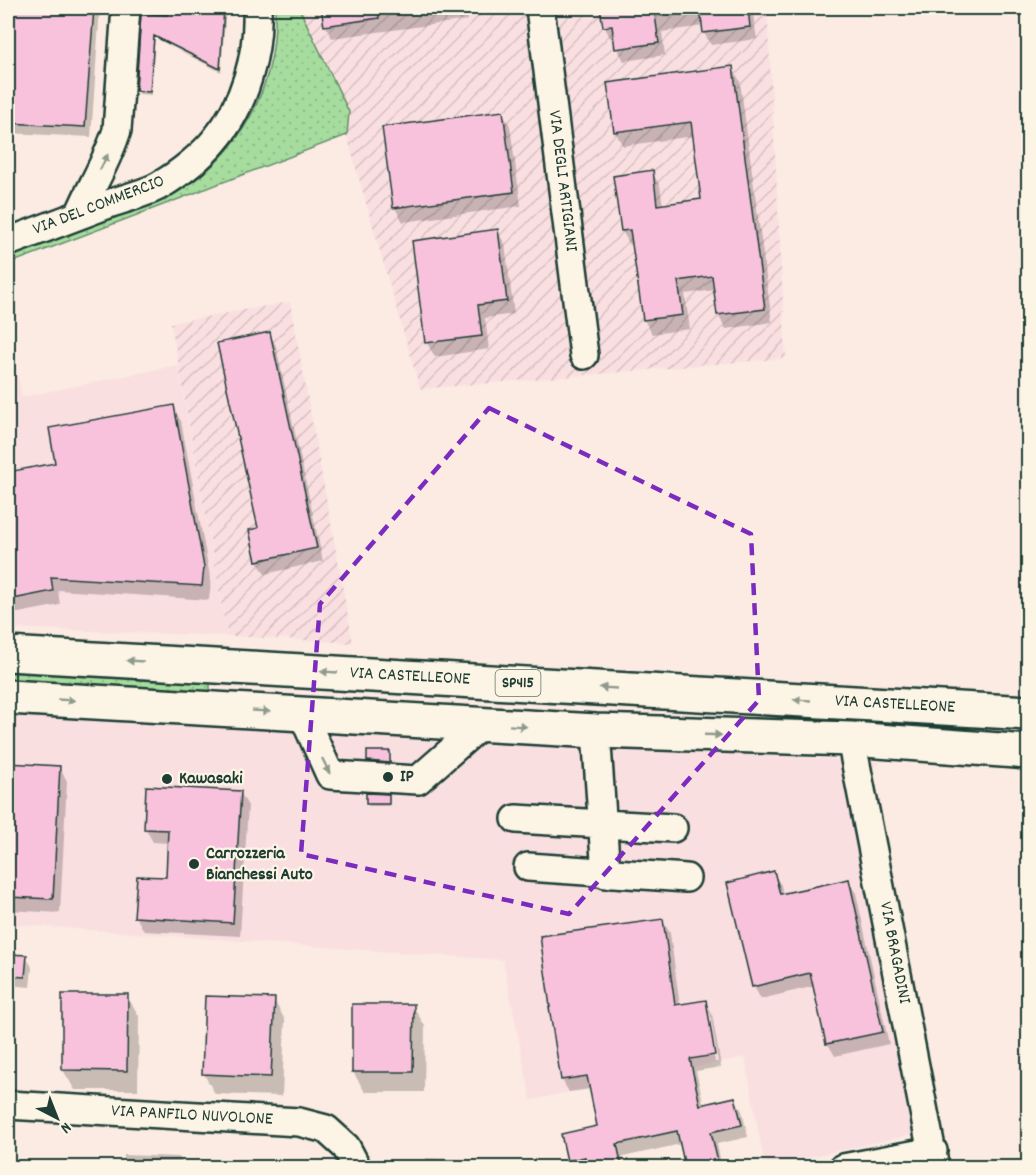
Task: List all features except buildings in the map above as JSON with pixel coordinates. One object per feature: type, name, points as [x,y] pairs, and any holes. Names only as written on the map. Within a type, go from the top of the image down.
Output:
[{"type":"main road","name":"VIA CASTELLEONE","points":[[8,654],[1029,713]]},
{"type":"main road","name":"VIA CASTELLEONE","points":[[8,697],[596,731],[851,739],[1029,752]]},
{"type":"street","points":[[79,215],[112,146],[117,130],[126,8]]},
{"type":"street","name":"VIA DEL COMMERCIO","points":[[8,242],[161,186],[215,141],[233,113],[253,62],[258,29],[257,8]]},
{"type":"street","name":"VIA DEGLI ARTIGIANI","points":[[540,8],[584,355]]},
{"type":"street","points":[[302,713],[330,775],[418,780],[482,724]]},
{"type":"street","points":[[596,731],[606,874]]},
{"type":"street","name":"VIA BRAGADINI","points":[[851,739],[934,1159]]},
{"type":"street","points":[[516,819],[673,828]]},
{"type":"street","points":[[528,867],[686,878]]},
{"type":"street","name":"VIA PANFILO NUVOLONE","points":[[8,1105],[299,1122],[326,1129],[346,1148],[357,1167]]},
{"type":"street","points":[[843,1167],[934,1159]]},
{"type":"highlighted area","points":[[489,408],[751,534],[759,700],[569,914],[301,854],[320,604]]},
{"type":"shaded area","points":[[299,8],[767,8],[786,358],[420,389],[347,135],[349,112]]},
{"type":"shaded area","points":[[290,302],[353,643],[227,636],[171,323]]},
{"type":"shaded area","points":[[8,332],[22,397],[178,365],[227,636],[8,628]]},
{"type":"shaded area","points":[[8,714],[881,762],[869,771],[933,1130],[765,1167],[745,1057],[531,1100],[503,960],[8,924]]},
{"type":"green space","points":[[275,8],[299,8],[349,112],[347,135],[8,264],[8,256],[168,196],[198,178],[219,159],[237,138],[262,90],[270,64]]},
{"type":"green space","points":[[8,671],[210,682],[210,692],[8,682]]},
{"type":"place","name":"IP","points":[[388,777]]},
{"type":"place","name":"Kawasaki","points":[[167,779]]},
{"type":"place","name":"Carrozzeria Bianchessi Auto","points":[[194,864]]}]
